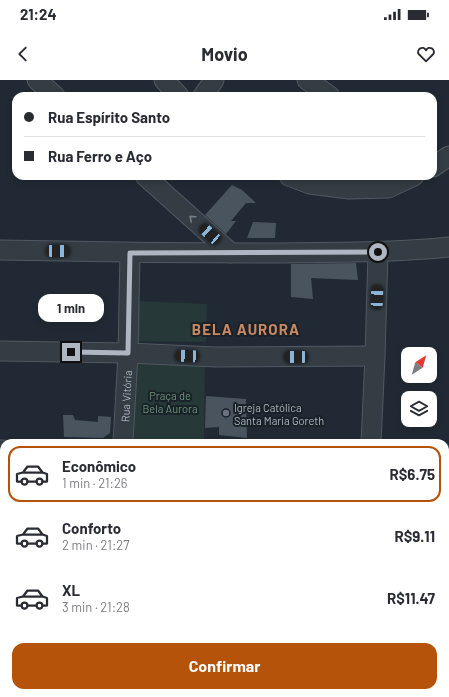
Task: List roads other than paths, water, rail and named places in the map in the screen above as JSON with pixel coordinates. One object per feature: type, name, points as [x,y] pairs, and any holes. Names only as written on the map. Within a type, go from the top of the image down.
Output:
[{"type":"street","points":[[37,80],[50,92]]},
{"type":"street","points":[[164,80],[175,92]]},
{"type":"street","points":[[206,92],[214,80]]},
{"type":"street","points":[[307,80],[324,92]]},
{"type":"street","points":[[437,164],[449,156]]},
{"type":"street","points":[[149,180],[231,253]]},
{"type":"street","points":[[300,180],[310,184],[349,190],[388,188],[405,180]]},
{"type":"street","points":[[0,250],[130,253],[231,253],[378,252],[449,248]]},
{"type":"street","points":[[371,439],[378,252]]},
{"type":"street","name":"Rua Vitória","points":[[123,439],[128,353],[130,253]]},
{"type":"street","points":[[0,351],[128,353],[216,357],[375,356]]},
{"type":"place","name":"Igreja Católica Santa Maria Goreth","points":[[226,413]]},
{"type":"district","name":"BELA AURORA","points":[[246,329]]},
{"type":"park label","name":"Praça de Bela Aurora","points":[[170,401]]}]
